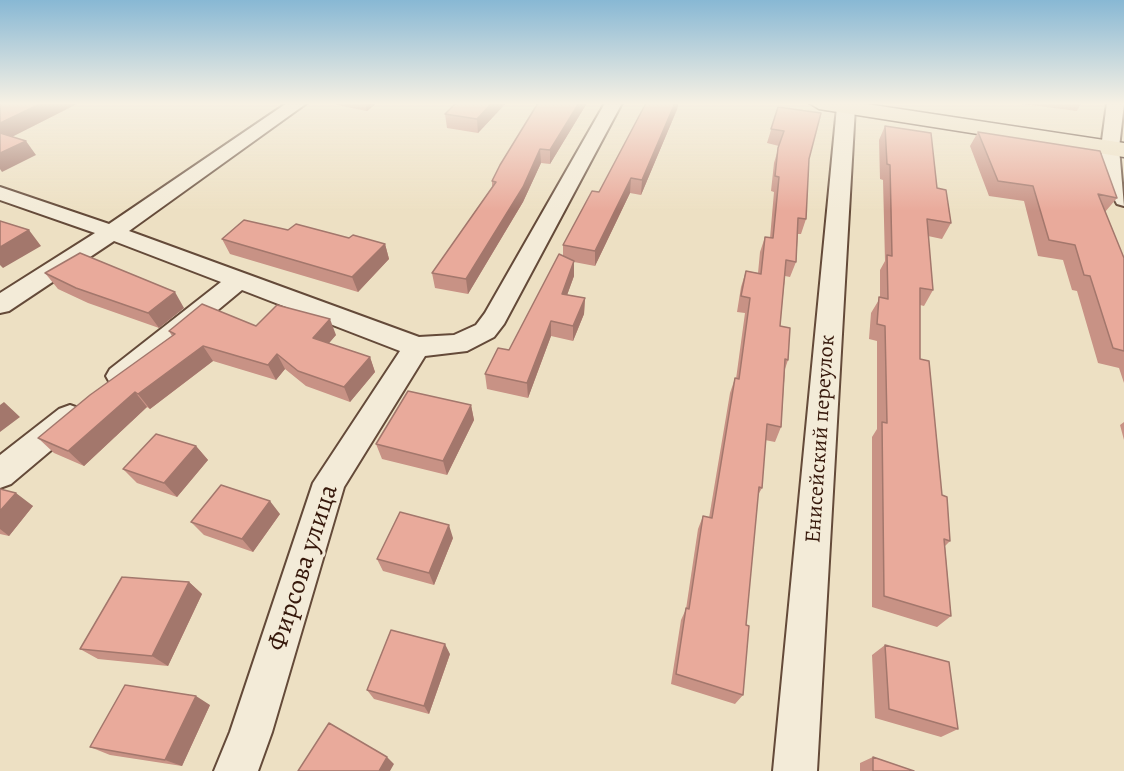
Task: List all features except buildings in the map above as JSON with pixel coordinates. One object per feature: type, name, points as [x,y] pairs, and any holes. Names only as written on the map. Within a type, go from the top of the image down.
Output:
[{"type":"main road","points":[[1052,139],[1117,149]]},
{"type":"street","points":[[0,304],[112,232],[247,139]]},
{"type":"street","points":[[0,193],[240,279],[417,347],[458,345],[485,331],[495,318],[594,139]]},
{"type":"street","name":"Енисейский переулок","points":[[795,771],[831,139]]},
{"type":"street","points":[[1117,149],[1114,180],[1124,200]]},
{"type":"street","points":[[0,474],[240,279]]},
{"type":"street","name":"Фирсова улица","points":[[236,771],[251,732],[329,483],[417,347]]}]
